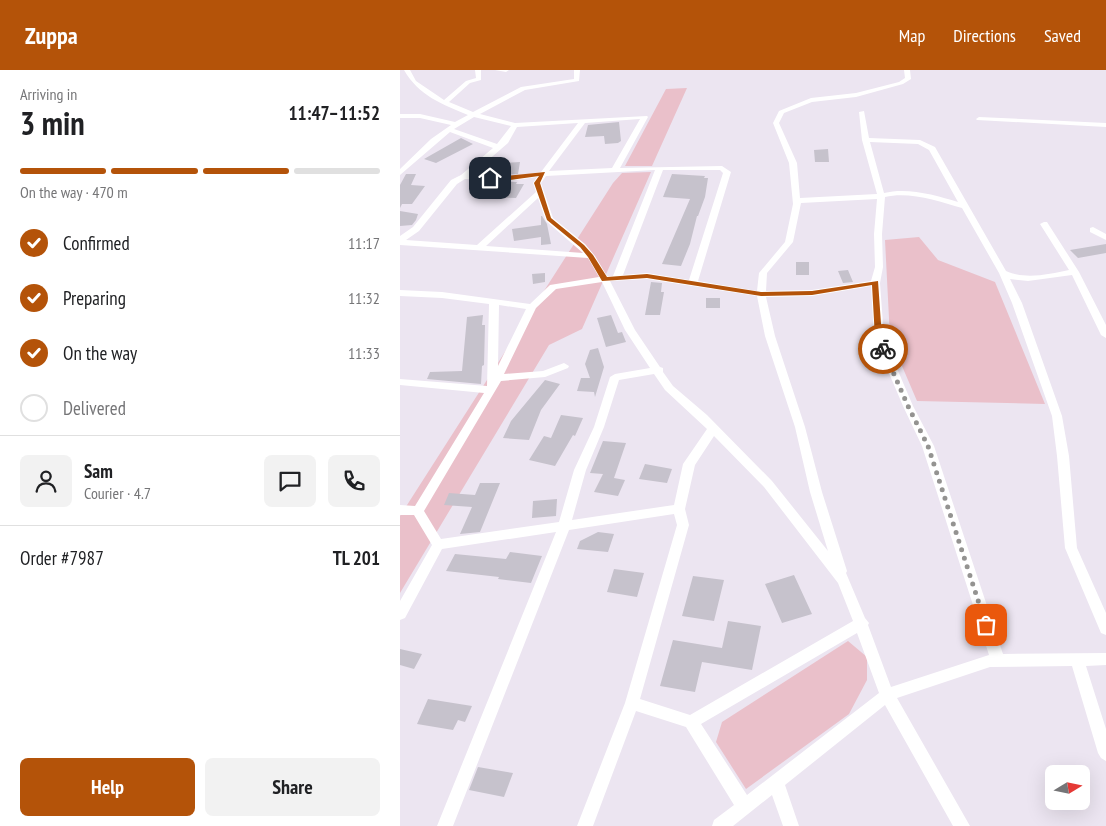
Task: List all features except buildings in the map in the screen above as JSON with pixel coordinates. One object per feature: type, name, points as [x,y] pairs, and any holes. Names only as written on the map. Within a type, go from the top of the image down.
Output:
[{"type":"street","points":[[400,76],[407,70],[417,84],[436,98],[475,114],[516,125],[645,117],[615,170]]},
{"type":"street","points":[[445,102],[468,82],[479,79],[481,70]]},
{"type":"street","points":[[498,70],[506,70]]},
{"type":"street","points":[[400,173],[456,124],[522,88],[577,80],[577,70]]},
{"type":"street","points":[[907,70],[908,79],[901,83],[856,95],[810,100],[781,112],[776,123],[793,163],[797,201],[789,242],[763,273],[761,294],[770,336],[800,427],[816,492],[844,580],[888,695],[962,826]]},
{"type":"street","points":[[862,112],[866,140],[881,196],[878,234],[879,267],[875,283],[879,338],[908,406],[928,446],[998,660]]},
{"type":"street","points":[[400,116],[420,116],[456,124]]},
{"type":"street","points":[[979,119],[1106,125]]},
{"type":"street","points":[[583,121],[537,183],[549,219],[582,246],[611,279],[630,330],[659,370],[669,388],[713,428],[768,484],[844,580]]},
{"type":"street","points":[[400,241],[416,229],[454,182],[464,177],[505,142],[516,125]]},
{"type":"street","points":[[449,129],[498,147]]},
{"type":"street","points":[[866,140],[920,142],[932,150],[1003,273],[1017,303],[1057,416],[1063,456],[1071,548],[1106,629]]},
{"type":"street","points":[[464,177],[510,178],[615,170],[719,167],[727,172],[693,282]]},
{"type":"street","points":[[611,279],[660,168]]},
{"type":"street","points":[[479,248],[540,192]]},
{"type":"street","points":[[797,201],[881,196],[896,192],[944,200],[963,206]]},
{"type":"street","points":[[1044,224],[1075,272],[1106,335]]},
{"type":"street","points":[[400,228],[416,229]]},
{"type":"street","points":[[1093,230],[1106,237]]},
{"type":"street","points":[[400,241],[591,256]]},
{"type":"street","points":[[1003,273],[1011,278],[1021,279],[1075,272]]},
{"type":"street","points":[[418,511],[494,384],[532,307],[553,287],[647,276],[693,282],[725,290],[761,294],[812,293],[875,283]]},
{"type":"street","points":[[400,293],[442,294],[532,307]]},
{"type":"street","points":[[494,302],[494,384]]},
{"type":"street","points":[[400,382],[494,384],[545,374],[564,366]]},
{"type":"street","points":[[445,826],[564,527],[580,470],[599,427],[615,377],[659,370]]},
{"type":"street","points":[[585,826],[632,703],[683,526],[679,509],[690,464],[713,428]]},
{"type":"street","points":[[438,545],[679,509]]},
{"type":"street","points":[[400,510],[418,511]]},
{"type":"street","points":[[418,511],[438,545]]},
{"type":"street","points":[[400,614],[438,545]]},
{"type":"street","points":[[691,722],[862,623]]},
{"type":"street","points":[[1076,659],[1106,753]]},
{"type":"street","points":[[720,826],[744,805],[776,783],[888,695],[990,660],[1106,659]]},
{"type":"street","points":[[632,703],[691,722],[744,805]]},
{"type":"street","points":[[776,783],[791,826]]},
{"type":"shaded area","points":[[687,88],[652,166],[625,166],[666,89]]},
{"type":"shaded area","points":[[651,172],[582,329],[549,345],[400,593],[400,516],[613,183],[622,173]]},
{"type":"shaded area","points":[[919,237],[938,260],[995,282],[1045,404],[917,401],[890,338],[885,240]]},
{"type":"shaded area","points":[[848,641],[867,657],[867,680],[849,714],[746,789],[716,742],[722,722]]},
{"type":"way so far","points":[[883,349],[928,446],[986,625]]},
{"type":"route","points":[[490,178],[510,178],[543,174],[537,183],[549,219],[582,246],[591,256],[605,279],[647,276],[693,282],[725,290],[761,294],[812,293],[875,283],[879,338],[883,349]]}]
